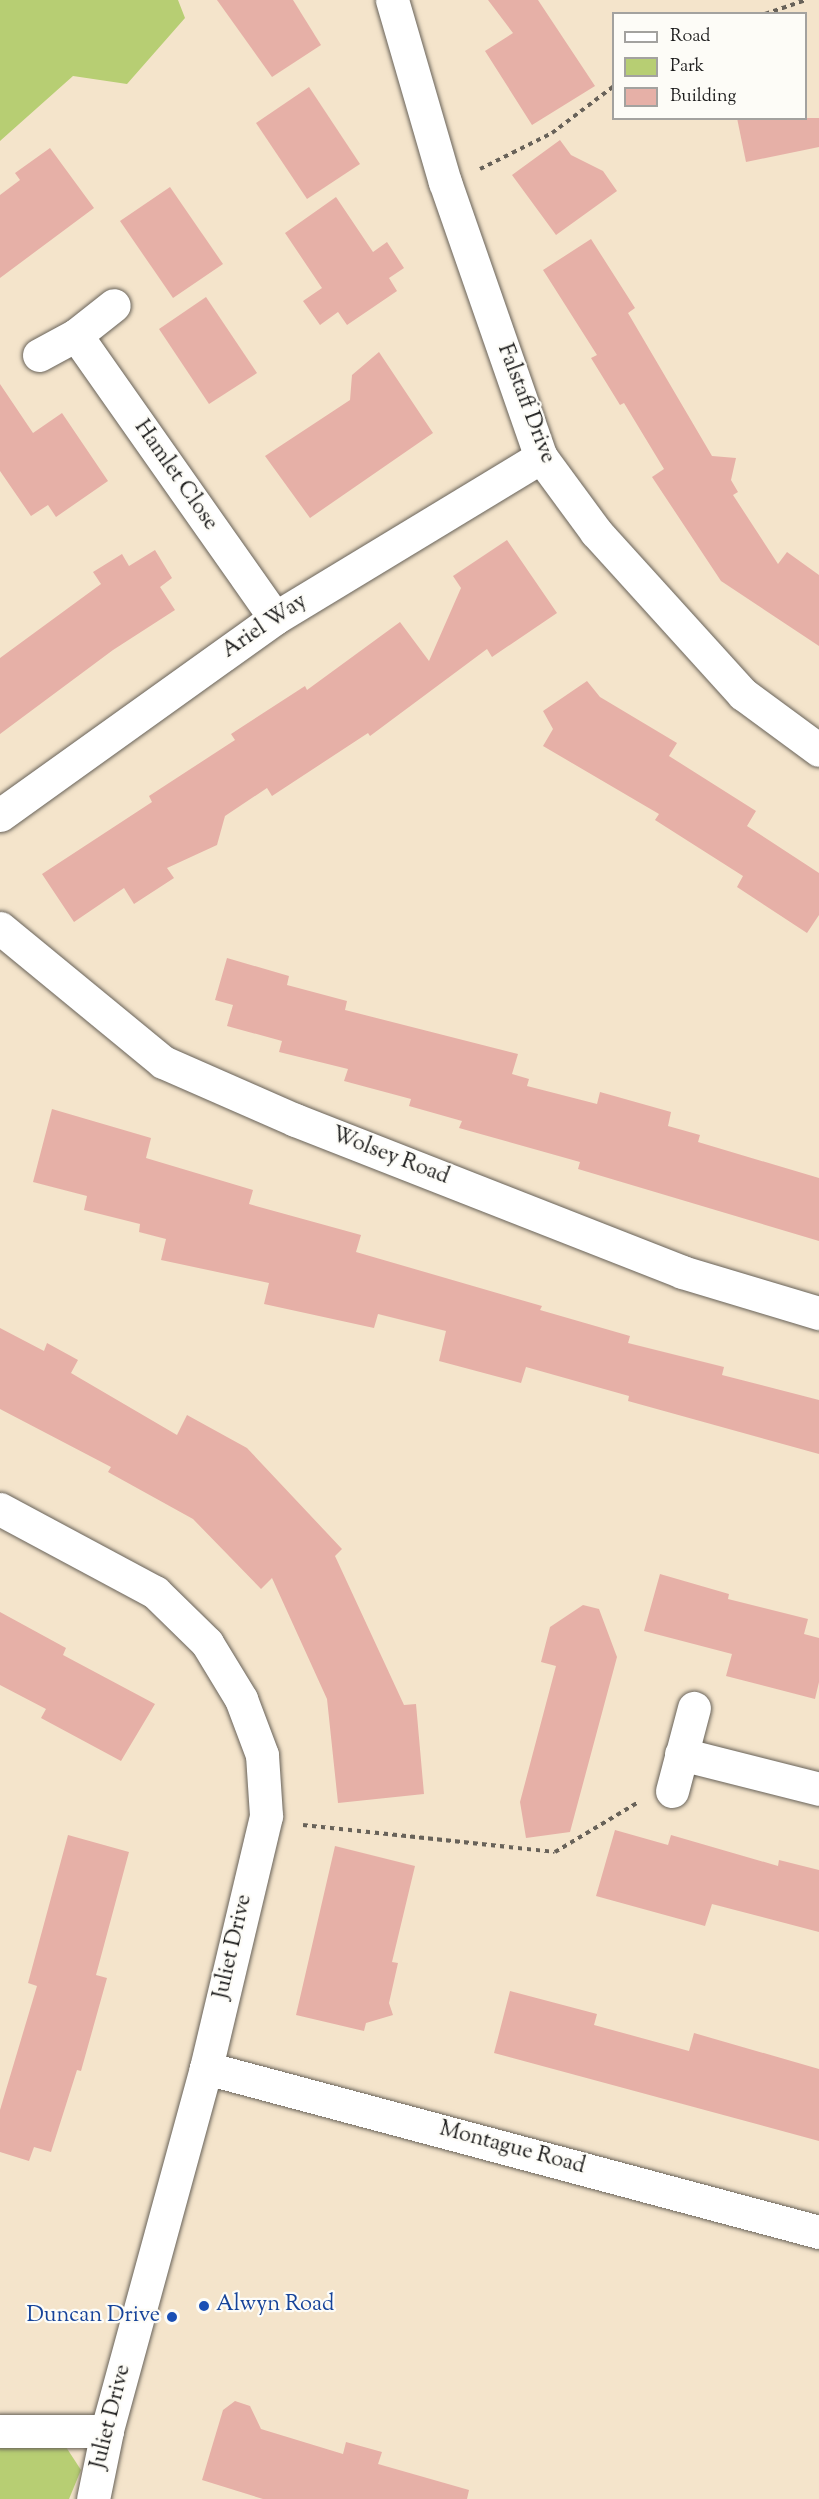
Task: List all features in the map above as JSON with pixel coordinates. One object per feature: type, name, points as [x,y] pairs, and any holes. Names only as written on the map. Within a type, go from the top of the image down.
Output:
[{"type":"street","name":"Falstaff Drive","points":[[392,0],[445,182],[541,458],[596,532],[743,694],[819,750]]},
{"type":"street","points":[[39,355],[76,335],[114,305]]},
{"type":"street","name":"Hamlet Close","points":[[76,335],[274,618]]},
{"type":"street","name":"Ariel Way","points":[[0,815],[274,618],[541,458]]},
{"type":"street","name":"Wolsey Road","points":[[0,928],[31,957],[163,1062],[295,1120],[682,1272],[819,1313]]},
{"type":"street","name":"Juliet Drive","points":[[0,1509],[155,1592],[207,1642],[241,1699],[262,1755],[266,1816],[206,2068],[108,2431],[93,2499]]},
{"type":"street","points":[[672,1791],[694,1708]]},
{"type":"street","points":[[681,1754],[819,1789]]},
{"type":"street","name":"Montague Road","points":[[206,2068],[819,2232]]},
{"type":"street","points":[[0,2431],[108,2431]]},
{"type":"path","points":[[771,12],[806,0]]},
{"type":"path","points":[[445,182],[499,161],[552,133],[612,88]]},
{"type":"path","points":[[266,1816],[309,1826],[555,1852],[638,1803],[672,1791]]},
{"type":"green space","points":[[0,0],[178,0],[185,18],[127,84],[73,76],[0,141]]},
{"type":"green space","points":[[66,2447],[81,2470],[69,2499],[0,2499],[0,2448]]},
{"type":"building","points":[[217,0],[293,0],[321,45],[272,77]]},
{"type":"building","points":[[488,0],[538,0],[595,86],[532,125],[485,51],[513,33]]},
{"type":"building","points":[[309,87],[360,164],[307,199],[256,123]]},
{"type":"building","points":[[819,118],[819,147],[746,162],[737,120]]},
{"type":"building","points":[[560,140],[571,155],[603,171],[617,191],[556,235],[512,175]]},
{"type":"building","points":[[50,148],[94,208],[0,278],[0,195],[20,180],[15,173]]},
{"type":"building","points":[[170,187],[223,264],[173,298],[120,221]]},
{"type":"building","points":[[336,197],[373,252],[387,242],[404,268],[389,278],[397,291],[347,325],[338,312],[320,325],[303,301],[322,288],[285,233]]},
{"type":"building","points":[[591,239],[635,308],[628,313],[712,456],[736,458],[731,480],[738,492],[733,495],[778,564],[787,552],[819,575],[819,646],[721,581],[652,477],[664,469],[624,403],[620,405],[591,358],[597,355],[543,270]]},
{"type":"building","points":[[206,297],[257,373],[209,404],[159,329]]},
{"type":"building","points":[[379,352],[433,433],[310,518],[265,456],[350,400],[352,375]]},
{"type":"building","points":[[0,384],[33,433],[62,413],[108,481],[56,517],[48,505],[31,516],[0,471]]},
{"type":"building","points":[[507,540],[557,613],[492,657],[487,649],[370,736],[368,733],[272,796],[267,788],[225,816],[217,845],[167,868],[174,878],[134,904],[124,888],[74,922],[42,874],[152,802],[149,796],[235,740],[231,734],[305,686],[307,690],[400,622],[429,661],[461,588],[453,576]]},
{"type":"building","points":[[155,550],[172,578],[160,587],[175,610],[113,650],[0,734],[0,658],[101,584],[93,572],[122,554],[129,566]]},
{"type":"building","points":[[587,681],[600,697],[677,743],[669,756],[756,811],[747,826],[819,873],[819,915],[807,933],[737,887],[743,876],[655,820],[659,814],[543,746],[553,729],[543,711]]},
{"type":"building","points":[[227,958],[289,976],[287,985],[347,1001],[345,1010],[518,1054],[512,1074],[529,1079],[527,1086],[597,1104],[600,1092],[671,1112],[668,1126],[700,1135],[698,1142],[819,1178],[819,1241],[578,1169],[580,1162],[459,1128],[462,1121],[409,1106],[411,1099],[344,1081],[348,1069],[279,1052],[282,1041],[227,1026],[233,1005],[215,1000]]},
{"type":"building","points":[[52,1109],[151,1138],[146,1158],[253,1190],[249,1204],[361,1235],[356,1252],[542,1306],[540,1310],[630,1336],[628,1343],[724,1367],[722,1375],[819,1400],[819,1454],[628,1401],[629,1396],[526,1367],[521,1383],[439,1361],[446,1331],[378,1314],[374,1328],[264,1304],[269,1283],[161,1260],[166,1239],[139,1232],[140,1224],[84,1210],[87,1196],[33,1182]]},
{"type":"building","points":[[0,1328],[44,1351],[47,1343],[78,1360],[71,1373],[177,1435],[187,1415],[247,1448],[342,1549],[335,1556],[404,1705],[416,1704],[424,1794],[338,1803],[327,1699],[272,1578],[261,1589],[193,1519],[108,1472],[111,1467],[0,1409]]},
{"type":"building","points":[[660,1574],[729,1594],[728,1599],[808,1619],[804,1634],[819,1638],[819,1682],[815,1699],[726,1676],[732,1654],[644,1631]]},
{"type":"building","points":[[583,1605],[599,1609],[617,1657],[570,1832],[526,1838],[520,1802],[556,1666],[541,1662],[550,1627]]},
{"type":"building","points":[[0,1612],[66,1648],[63,1655],[155,1704],[121,1761],[41,1718],[46,1709],[0,1685]]},
{"type":"building","points":[[615,1830],[668,1845],[671,1835],[778,1866],[779,1860],[819,1870],[819,1932],[712,1904],[705,1926],[596,1896]]},
{"type":"building","points":[[68,1835],[129,1852],[96,1975],[107,1978],[81,2071],[77,2070],[51,2152],[34,2147],[29,2161],[0,2152],[0,2110],[37,1986],[28,1983]]},
{"type":"building","points":[[335,1846],[415,1866],[392,1962],[398,1963],[389,2003],[393,2015],[366,2023],[364,2031],[296,2015]]},
{"type":"building","points":[[510,1991],[597,2014],[594,2025],[689,2051],[694,2033],[819,2069],[819,2141],[494,2053]]},
{"type":"building","points":[[235,2401],[250,2406],[261,2429],[343,2454],[346,2442],[382,2452],[378,2464],[469,2490],[467,2499],[263,2499],[202,2480],[223,2410]]},
{"type":"place","name":"Alwyn Road","points":[[204,2306]]},
{"type":"place","name":"Duncan Drive","points":[[172,2317]]}]
